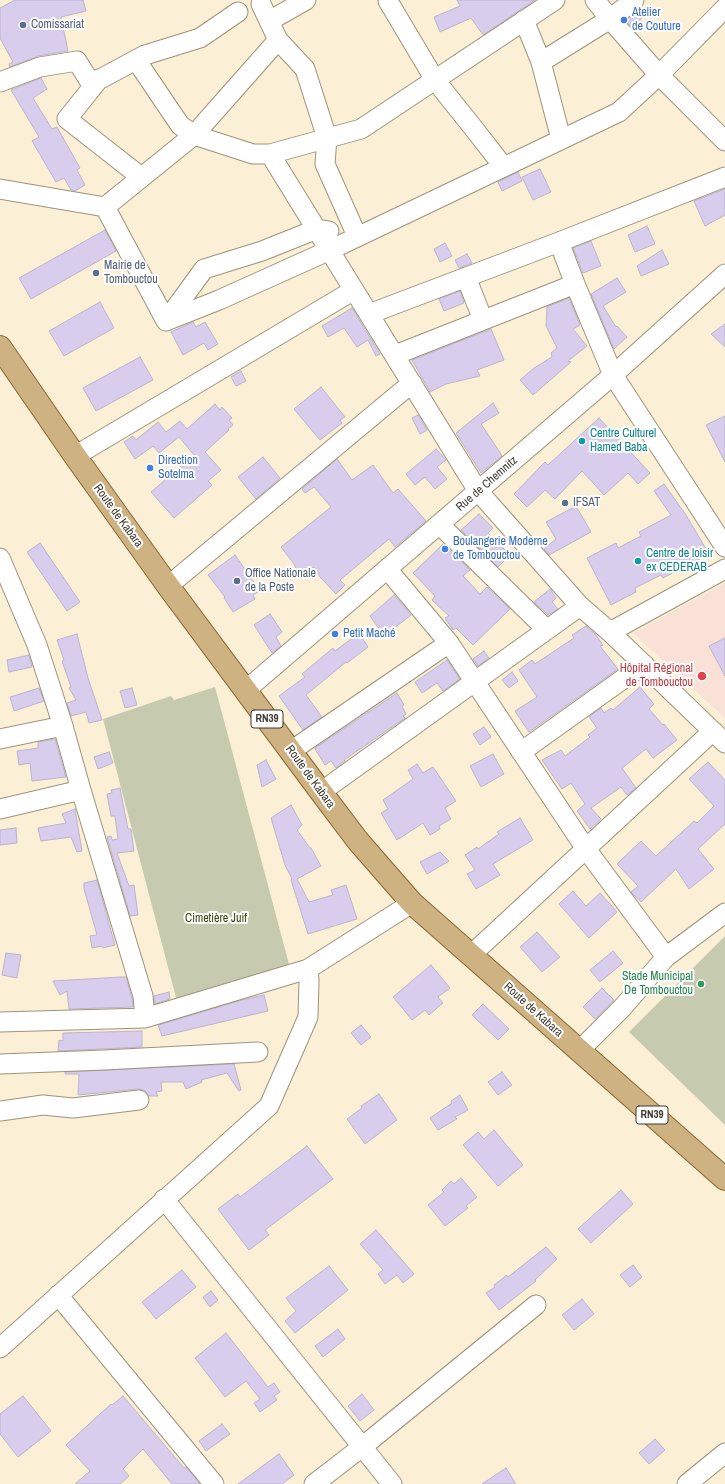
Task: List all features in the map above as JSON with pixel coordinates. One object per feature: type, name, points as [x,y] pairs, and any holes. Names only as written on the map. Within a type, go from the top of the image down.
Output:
[{"type":"main road","name":"Route de Kabara","points":[[0,347],[75,456],[168,586],[358,840],[412,903],[579,1051]]},
{"type":"main road","name":"RN39","points":[[579,1051],[725,1179]]},
{"type":"street","points":[[269,21],[306,0]]},
{"type":"street","points":[[389,0],[388,1],[435,80],[503,166]]},
{"type":"street","points":[[136,60],[180,125],[194,135],[252,154],[270,154],[361,129],[555,0]]},
{"type":"street","points":[[595,0],[659,75],[725,141]]},
{"type":"street","points":[[540,62],[610,19],[634,0]]},
{"type":"street","points":[[0,82],[40,67],[77,61],[90,82],[99,79],[145,55],[200,38],[235,6],[266,2],[269,21],[278,40],[305,69],[327,138],[325,164],[356,236]]},
{"type":"street","points":[[166,321],[219,300],[330,250],[356,236],[618,112],[659,75],[725,8]]},
{"type":"street","points":[[524,20],[540,62],[561,138]]},
{"type":"street","points":[[0,189],[105,206],[194,135],[278,40]]},
{"type":"street","points":[[99,79],[67,119],[141,177]]},
{"type":"street","points":[[270,154],[478,491],[580,606],[644,664],[719,737],[586,849],[470,955]]},
{"type":"street","points":[[369,314],[725,177]]},
{"type":"street","points":[[105,206],[166,321]]},
{"type":"street","points":[[166,321],[204,269],[262,251],[317,229],[356,236]]},
{"type":"street","points":[[559,242],[613,375],[725,547]]},
{"type":"street","name":"Rue de Chemnitz","points":[[246,690],[388,570],[439,524],[613,375],[725,274]]},
{"type":"street","points":[[466,277],[483,320]]},
{"type":"street","points":[[395,355],[575,284]]},
{"type":"street","points":[[75,456],[354,290]]},
{"type":"street","points":[[168,586],[412,383]]},
{"type":"street","points":[[439,524],[547,630]]},
{"type":"street","points":[[0,558],[36,645],[64,726],[81,790],[143,996],[145,1018]]},
{"type":"street","points":[[610,632],[725,569]]},
{"type":"street","points":[[388,570],[449,643],[586,849],[666,957]]},
{"type":"street","points":[[321,792],[580,606]]},
{"type":"street","points":[[291,751],[449,643]]},
{"type":"street","points":[[521,752],[644,664]]},
{"type":"street","points":[[0,739],[64,726]]},
{"type":"street","points":[[0,808],[81,790]]},
{"type":"street","points":[[0,1022],[145,1018],[308,969],[412,903]]},
{"type":"street","points":[[579,1051],[622,1008],[666,957],[725,913]]},
{"type":"street","points":[[0,1348],[269,1106],[308,1017],[308,969]]},
{"type":"street","points":[[0,1064],[258,1052]]},
{"type":"street","points":[[0,1111],[43,1105],[73,1108],[139,1100]]},
{"type":"street","points":[[164,1199],[392,1484]]},
{"type":"street","points":[[58,1295],[214,1484]]},
{"type":"street","points":[[314,1484],[362,1447],[536,1305]]},
{"type":"street","points":[[687,1484],[725,1453]]},
{"type":"shaded area","name":"Hôpital Régional de Tombouctou","points":[[725,583],[725,718],[633,633]]},
{"type":"green space","name":"Cimetière Juif","points":[[215,687],[293,979],[179,1009],[103,719],[171,696],[174,700]]},
{"type":"green space","name":"Stade Municipal De Tombouctou","points":[[725,936],[725,1125],[629,1032]]},
{"type":"building","points":[[15,0],[83,0],[86,11],[61,17],[68,51],[38,56],[10,67],[9,64],[13,62],[0,38],[0,8]]},
{"type":"building","points":[[457,0],[535,0],[483,35],[471,18],[440,32],[434,17],[460,6]]},
{"type":"building","points":[[640,10],[644,16],[632,27],[626,20]]},
{"type":"building","points":[[41,78],[47,89],[33,98],[52,129],[57,127],[80,168],[77,170],[85,185],[75,191],[71,190],[64,178],[56,182],[32,141],[39,137],[11,90]]},
{"type":"building","points":[[540,169],[551,192],[533,200],[522,177]]},
{"type":"building","points":[[518,172],[522,181],[502,191],[498,182]]},
{"type":"building","points":[[725,189],[725,215],[705,226],[694,201]]},
{"type":"building","points":[[647,226],[655,244],[635,252],[628,235]]},
{"type":"building","points":[[105,230],[116,251],[31,299],[19,278]]},
{"type":"building","points":[[591,241],[601,266],[583,273],[573,248]]},
{"type":"building","points":[[445,243],[452,256],[440,262],[434,249]]},
{"type":"building","points":[[662,250],[669,264],[641,276],[637,266]]},
{"type":"building","points":[[467,254],[472,263],[459,268],[455,260]]},
{"type":"building","points":[[617,278],[626,292],[603,306],[616,327],[617,326],[627,337],[614,349],[591,294]]},
{"type":"building","points":[[460,291],[464,303],[444,311],[439,299]]},
{"type":"building","points":[[569,298],[580,325],[573,329],[587,346],[568,361],[571,362],[533,395],[520,380],[534,368],[552,357],[551,353],[557,348],[546,326],[547,307]]},
{"type":"building","points":[[100,302],[114,328],[64,356],[49,331]]},
{"type":"building","points":[[352,308],[380,354],[376,356],[368,340],[357,347],[344,328],[328,337],[322,326]]},
{"type":"building","points":[[193,322],[196,327],[205,322],[218,344],[208,350],[204,343],[183,355],[171,332]]},
{"type":"building","points":[[725,324],[725,347],[711,334]]},
{"type":"building","points":[[491,329],[504,360],[477,370],[480,376],[446,384],[430,392],[412,360]]},
{"type":"building","points":[[140,357],[153,380],[96,411],[83,388]]},
{"type":"building","points":[[241,371],[246,381],[236,386],[231,377]]},
{"type":"building","points":[[321,387],[345,417],[340,420],[342,423],[320,440],[294,409]]},
{"type":"building","points":[[493,403],[499,413],[481,424],[502,456],[481,473],[456,433]]},
{"type":"building","points":[[215,404],[220,410],[222,407],[232,418],[229,420],[233,425],[205,452],[221,470],[208,481],[212,485],[174,518],[151,492],[194,455],[179,437],[159,453],[153,446],[135,459],[124,442],[133,436],[136,440],[158,422],[166,432],[180,421],[187,429]]},
{"type":"building","points":[[418,415],[427,430],[420,434],[412,418]]},
{"type":"building","points":[[725,416],[725,462],[706,425]]},
{"type":"building","points":[[599,418],[650,473],[638,484],[628,473],[604,495],[582,471],[555,499],[545,490],[527,507],[514,494],[545,462],[548,465]]},
{"type":"building","points":[[436,449],[446,460],[437,467],[447,479],[435,489],[425,477],[415,485],[406,474]]},
{"type":"building","points":[[263,457],[280,478],[256,499],[238,477]]},
{"type":"building","points":[[337,459],[352,480],[373,465],[393,493],[398,489],[426,521],[395,547],[389,539],[340,580],[345,585],[336,594],[320,577],[314,567],[299,575],[294,564],[281,547],[331,507],[314,487],[305,493],[302,489]]},
{"type":"building","name":"Centre de loisir ex CEDERAB","points":[[664,484],[686,515],[709,554],[663,578],[661,575],[635,588],[636,592],[611,605],[587,558],[616,543],[618,548],[641,536],[639,532],[671,515],[654,491]]},
{"type":"building","points":[[576,506],[591,532],[549,555],[544,549],[556,539],[546,522]]},
{"type":"building","points":[[479,514],[493,528],[488,533],[510,555],[498,567],[461,530]]},
{"type":"building","points":[[40,543],[80,602],[67,611],[27,552]]},
{"type":"building","points":[[443,544],[470,570],[463,576],[480,594],[487,587],[510,609],[473,645],[456,628],[453,630],[445,618],[449,616],[432,600],[435,596],[413,573]]},
{"type":"building","points":[[235,555],[260,591],[253,595],[255,599],[233,612],[224,598],[225,597],[208,575]]},
{"type":"building","points":[[550,589],[556,598],[552,602],[558,609],[548,615],[534,602]]},
{"type":"building","points":[[394,595],[411,615],[384,636],[370,616]]},
{"type":"building","points":[[270,614],[282,632],[276,637],[281,646],[272,653],[254,625]]},
{"type":"building","points":[[586,626],[595,634],[603,645],[600,646],[618,669],[529,732],[515,711],[537,697],[519,670],[532,660],[535,664],[574,638],[572,635]]},
{"type":"building","points":[[359,633],[368,647],[347,663],[346,662],[306,695],[322,717],[303,730],[279,696],[305,677],[302,674],[333,648],[335,651]]},
{"type":"building","points":[[77,634],[88,678],[102,720],[89,723],[86,712],[71,716],[67,703],[76,700],[69,688],[71,687],[62,661],[64,660],[57,640]]},
{"type":"building","points":[[725,638],[725,676],[709,646]]},
{"type":"building","points":[[484,651],[489,658],[478,666],[473,659]]},
{"type":"building","points":[[29,655],[32,667],[9,672],[7,660]]},
{"type":"building","points":[[447,660],[460,679],[443,691],[437,683],[422,693],[415,682]]},
{"type":"building","points":[[512,672],[518,681],[509,688],[502,680]]},
{"type":"building","points":[[640,687],[654,704],[649,709],[677,740],[653,758],[646,749],[622,768],[636,788],[627,795],[621,787],[591,808],[601,819],[590,829],[577,811],[585,804],[571,783],[562,789],[542,760],[561,750],[565,756],[590,737],[588,735],[597,728],[589,717],[601,708],[604,713],[611,708],[613,710]]},
{"type":"building","points":[[39,688],[44,701],[14,711],[10,697]]},
{"type":"building","points":[[132,688],[137,705],[125,708],[120,691]]},
{"type":"building","points":[[397,693],[404,705],[402,706],[406,714],[403,716],[405,718],[344,760],[345,761],[336,768],[331,761],[325,765],[315,748]]},
{"type":"building","points":[[484,727],[491,737],[480,745],[473,734]]},
{"type":"building","points":[[55,739],[66,777],[32,781],[30,763],[19,765],[17,751],[38,748],[38,742]]},
{"type":"building","points":[[109,752],[113,763],[98,769],[94,757]]},
{"type":"building","points":[[493,754],[504,774],[481,787],[470,766]]},
{"type":"building","points":[[266,760],[276,779],[262,787],[257,765]]},
{"type":"building","points":[[708,762],[725,780],[725,824],[698,849],[714,869],[689,889],[676,869],[641,902],[631,892],[638,886],[617,864],[641,841],[656,856],[694,821],[697,823],[714,806],[689,779]]},
{"type":"building","points":[[417,764],[423,773],[433,767],[456,801],[445,808],[451,819],[439,826],[440,829],[430,835],[423,823],[397,840],[381,813],[388,809],[383,800],[413,779],[408,770]]},
{"type":"building","points":[[120,788],[128,829],[131,829],[134,851],[117,853],[129,886],[134,885],[138,915],[130,916],[107,837],[111,836],[112,840],[118,839],[115,816],[111,816],[107,794],[112,793],[111,790]]},
{"type":"building","points":[[291,805],[302,825],[297,830],[311,848],[321,866],[297,879],[309,902],[333,895],[331,890],[346,885],[357,919],[308,934],[291,880],[292,879],[285,865],[271,818]]},
{"type":"building","points":[[75,809],[82,851],[77,852],[71,837],[41,841],[38,828],[66,823],[62,814]]},
{"type":"building","points":[[520,818],[533,840],[493,864],[500,875],[476,889],[467,874],[475,870],[465,855],[477,847],[478,849],[499,834],[497,832]]},
{"type":"building","points":[[16,828],[17,843],[0,845],[0,830]]},
{"type":"building","points":[[440,852],[449,861],[427,874],[420,862]]},
{"type":"building","points":[[97,880],[115,945],[103,948],[102,946],[92,948],[90,936],[97,935],[84,889],[84,883]]},
{"type":"building","points":[[573,891],[586,906],[600,893],[617,912],[589,938],[559,904]]},
{"type":"building","points":[[537,932],[560,957],[542,972],[520,947]]},
{"type":"building","points":[[613,951],[623,963],[600,982],[590,970]]},
{"type":"building","points":[[6,953],[21,955],[17,978],[2,975]]},
{"type":"building","points":[[431,965],[450,988],[438,997],[443,1003],[429,1015],[425,1010],[412,1020],[393,997]]},
{"type":"building","points":[[126,977],[133,1007],[69,1009],[67,991],[60,995],[53,981]]},
{"type":"building","points":[[602,988],[614,1000],[595,1019],[583,1007]]},
{"type":"building","points":[[169,992],[170,999],[155,1004],[154,996]]},
{"type":"building","points":[[264,995],[268,1011],[162,1036],[158,1025],[242,1000]]},
{"type":"building","points":[[483,1004],[509,1029],[498,1040],[472,1015]]},
{"type":"building","points":[[361,1025],[371,1037],[361,1045],[351,1033]]},
{"type":"building","points":[[142,1031],[142,1047],[58,1051],[59,1040],[63,1041],[63,1033]]},
{"type":"building","points":[[234,1064],[241,1090],[239,1091],[227,1073],[201,1080],[202,1082],[186,1089],[183,1082],[161,1082],[162,1091],[156,1092],[158,1096],[149,1096],[144,1090],[138,1089],[78,1095],[79,1074],[65,1074],[65,1072]]},
{"type":"building","points":[[502,1072],[512,1085],[498,1095],[488,1082]]},
{"type":"building","points":[[379,1094],[397,1120],[365,1144],[347,1119],[362,1108],[361,1106]]},
{"type":"building","points":[[460,1095],[468,1110],[455,1117],[457,1119],[438,1130],[430,1118],[452,1103],[451,1101]]},
{"type":"building","points":[[494,1130],[523,1165],[498,1186],[463,1145],[478,1132],[484,1139]]},
{"type":"building","points":[[307,1146],[333,1179],[265,1230],[269,1235],[249,1250],[218,1209],[238,1194],[240,1197]]},
{"type":"building","points":[[461,1178],[477,1197],[466,1206],[468,1208],[445,1226],[428,1205],[444,1192],[442,1190],[451,1181],[454,1184]]},
{"type":"building","points":[[621,1190],[633,1204],[591,1243],[578,1229]]},
{"type":"building","points":[[376,1230],[414,1274],[403,1283],[397,1275],[385,1284],[378,1274],[383,1270],[360,1244]]},
{"type":"building","points":[[546,1247],[557,1259],[535,1280],[536,1281],[499,1310],[486,1293],[495,1287],[494,1285],[507,1275],[508,1277]]},
{"type":"building","points":[[633,1265],[642,1277],[630,1287],[620,1275]]},
{"type":"building","points":[[329,1266],[348,1290],[295,1333],[285,1321],[296,1311],[286,1298]]},
{"type":"building","points":[[182,1270],[196,1287],[156,1319],[142,1302]]},
{"type":"building","points":[[211,1291],[218,1300],[210,1307],[203,1297]]},
{"type":"building","points":[[582,1299],[594,1314],[574,1330],[562,1315]]},
{"type":"building","points":[[338,1329],[345,1339],[323,1357],[315,1346]]},
{"type":"building","points":[[226,1333],[268,1387],[274,1383],[280,1392],[274,1396],[277,1400],[260,1412],[254,1403],[260,1399],[246,1381],[225,1397],[195,1358]]},
{"type":"building","points":[[362,1394],[374,1410],[360,1421],[348,1406]]},
{"type":"building","points":[[23,1396],[51,1431],[18,1457],[0,1434],[0,1414]]},
{"type":"building","points":[[123,1396],[184,1468],[186,1467],[200,1484],[172,1484],[143,1449],[123,1469],[129,1476],[120,1484],[75,1484],[90,1471],[66,1445],[111,1404],[112,1405]]},
{"type":"building","points":[[222,1424],[230,1434],[206,1451],[199,1441]]},
{"type":"building","points":[[655,1439],[665,1450],[649,1464],[639,1453]]},
{"type":"building","points":[[279,1454],[294,1475],[282,1484],[238,1484]]},
{"type":"building","points":[[506,1468],[516,1484],[482,1484]]},
{"type":"place","name":"Atelier de Couture","points":[[624,20]]},
{"type":"place","name":"Comissariat","points":[[23,25]]},
{"type":"place","name":"Mairie de Tombouctou","points":[[96,273]]},
{"type":"place","name":"Centre Culturel Hamed Baba","points":[[582,441]]},
{"type":"place","name":"Direction Sotelma","points":[[150,468]]},
{"type":"place","name":"IFSAT","points":[[565,503]]},
{"type":"place","name":"Boulangerie Moderne de Tombouctou","points":[[445,549]]},
{"type":"place","name":"Centre de loisir ex CEDERAB","points":[[638,561]]},
{"type":"place","name":"Office Nationale de la Poste","points":[[237,581]]},
{"type":"place","name":"Petit Maché","points":[[335,634]]},
{"type":"place","name":"Hôpital Régional de Tombouctou","points":[[702,676]]},
{"type":"place","name":"Stade Municipal De Tombouctou","points":[[701,984]]}]
